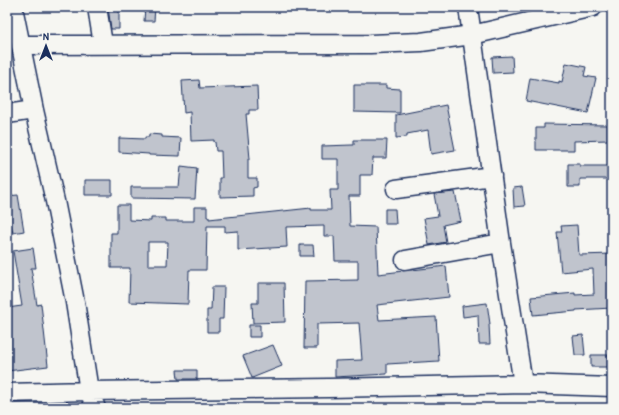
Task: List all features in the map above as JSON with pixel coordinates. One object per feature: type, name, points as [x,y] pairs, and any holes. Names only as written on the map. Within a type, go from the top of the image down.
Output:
[{"type":"street","points":[[13,7],[34,110],[55,201],[75,302],[89,390],[96,408]]},
{"type":"street","points":[[97,7],[103,44]]},
{"type":"street","points":[[468,7],[500,243],[523,384]]},
{"type":"street","points":[[21,45],[370,44],[421,42],[472,35],[593,7]]},
{"type":"street","points":[[7,114],[34,110]]},
{"type":"street","points":[[396,189],[492,176]]},
{"type":"street","points":[[405,260],[500,243]]},
{"type":"street","points":[[7,393],[89,390],[329,388],[523,384],[612,387]]},
{"type":"building","points":[[108,7],[119,7],[119,29],[111,29]]},
{"type":"building","points":[[145,7],[155,7],[154,21],[144,21]]},
{"type":"building","points":[[512,56],[513,72],[493,73],[492,57]]},
{"type":"building","points":[[566,63],[586,67],[584,76],[596,78],[588,113],[526,101],[530,78],[559,83],[559,81],[562,82]]},
{"type":"building","points":[[199,80],[200,88],[257,86],[258,110],[249,110],[249,114],[246,114],[250,159],[248,159],[248,178],[257,178],[257,187],[253,188],[253,196],[220,197],[220,178],[222,178],[221,151],[216,151],[214,140],[191,141],[190,112],[184,113],[182,81]]},
{"type":"building","points":[[354,85],[386,85],[386,88],[400,89],[400,113],[354,112]]},
{"type":"building","points":[[446,105],[455,150],[431,154],[428,130],[407,134],[407,137],[396,138],[396,115]]},
{"type":"building","points":[[544,124],[608,125],[608,140],[574,141],[574,150],[536,150],[536,128],[544,128]]},
{"type":"building","points":[[149,134],[162,135],[162,137],[181,138],[180,156],[119,152],[119,138],[145,139],[145,137],[149,137]]},
{"type":"building","points":[[354,140],[387,140],[386,158],[373,158],[372,175],[360,175],[360,196],[349,196],[350,226],[376,227],[378,274],[446,266],[449,297],[377,305],[379,320],[436,317],[439,361],[387,364],[387,374],[335,377],[335,361],[362,360],[359,323],[317,324],[317,348],[304,348],[305,281],[358,280],[358,261],[335,261],[334,236],[324,236],[324,226],[286,227],[287,247],[238,250],[238,231],[225,232],[225,226],[207,226],[206,270],[189,270],[188,304],[129,302],[130,268],[111,268],[111,233],[117,233],[117,205],[129,205],[129,220],[151,221],[151,218],[166,218],[166,221],[194,221],[194,207],[207,207],[207,217],[209,217],[209,219],[311,208],[311,210],[331,210],[330,190],[338,190],[338,159],[322,159],[322,146],[354,145]],"holes":[[[148,242],[168,242],[167,265],[148,265]]]},
{"type":"building","points":[[568,164],[580,164],[580,166],[612,166],[612,179],[580,179],[580,187],[568,187]]},
{"type":"building","points":[[181,166],[197,168],[195,199],[131,198],[131,187],[179,187]]},
{"type":"building","points":[[85,180],[112,180],[112,195],[85,195]]},
{"type":"building","points":[[522,187],[525,206],[514,207],[513,188]]},
{"type":"building","points":[[455,192],[461,221],[443,225],[446,242],[429,245],[424,218],[438,216],[434,194]]},
{"type":"building","points":[[18,195],[24,231],[13,233],[11,225],[7,225],[7,196]]},
{"type":"building","points":[[385,209],[395,209],[396,224],[385,224]]},
{"type":"building","points":[[577,225],[579,255],[612,254],[612,308],[533,315],[531,297],[575,293],[575,295],[594,294],[593,269],[561,272],[557,232],[562,232],[561,226]]},
{"type":"building","points":[[300,245],[313,245],[314,256],[300,256]]},
{"type":"building","points":[[33,248],[36,268],[31,268],[37,305],[41,304],[48,366],[7,371],[7,308],[22,306],[13,251]]},
{"type":"building","points":[[258,283],[284,283],[285,322],[253,323],[252,303],[258,303]]},
{"type":"building","points":[[212,287],[224,287],[223,319],[219,319],[219,332],[207,332],[207,310],[211,310]]},
{"type":"building","points":[[487,303],[490,324],[490,344],[479,344],[478,315],[463,317],[462,306]]},
{"type":"building","points":[[249,325],[260,325],[260,337],[249,337]]},
{"type":"building","points":[[583,335],[585,355],[575,355],[573,336]]},
{"type":"building","points":[[273,345],[282,366],[252,378],[243,356]]},
{"type":"building","points":[[591,355],[608,355],[608,367],[591,367]]},
{"type":"building","points":[[177,370],[197,370],[197,379],[178,379]]}]
